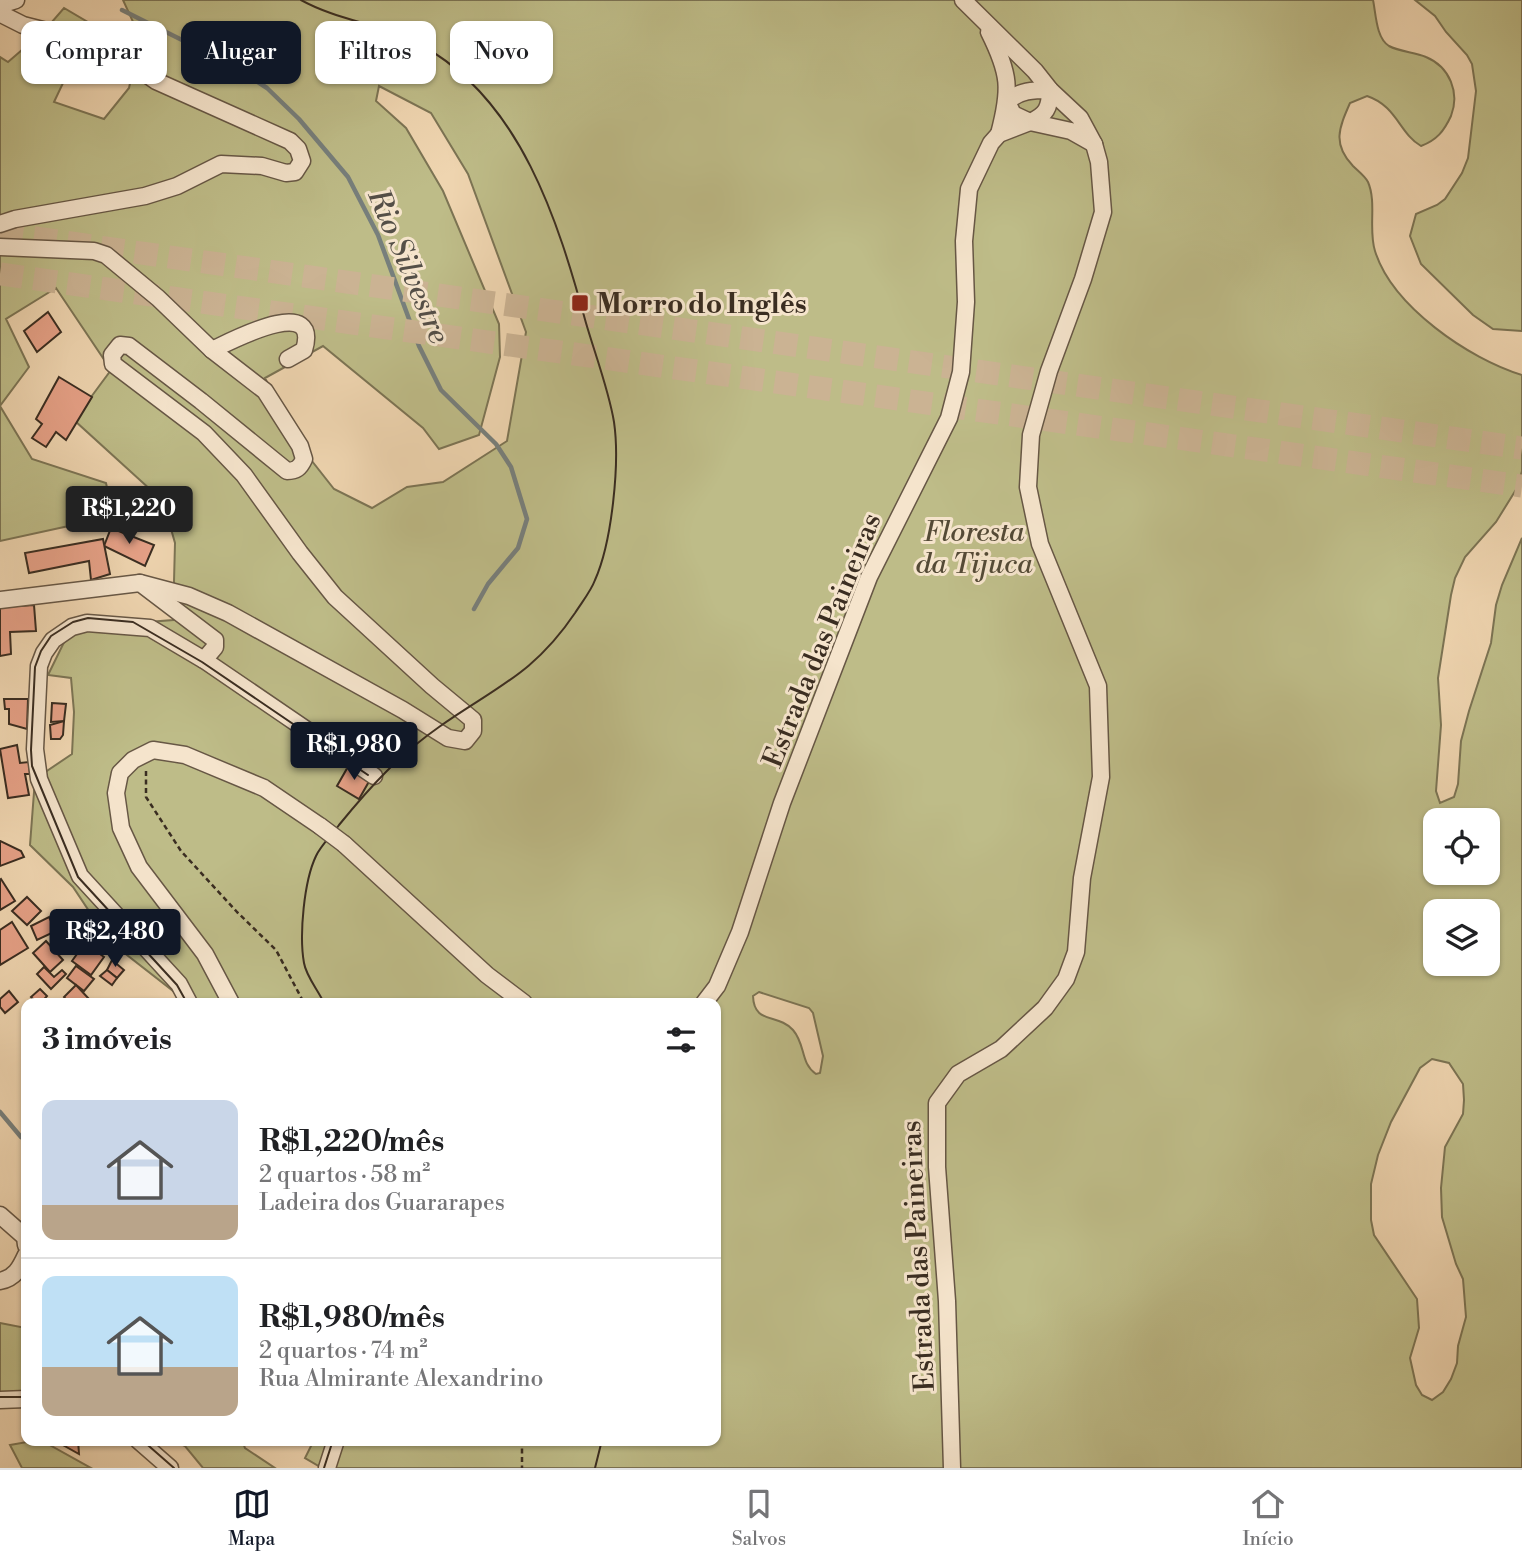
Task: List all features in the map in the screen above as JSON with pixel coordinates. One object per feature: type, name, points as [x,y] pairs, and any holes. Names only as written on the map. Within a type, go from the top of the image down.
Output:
[{"type":"street","points":[[0,224],[15,219],[124,202],[177,186],[221,164],[262,166],[286,173],[295,172],[302,161],[299,149],[290,141],[156,81],[116,53],[6,18],[3,15],[3,4],[16,0]]},
{"type":"street","points":[[962,0],[1080,118],[1094,144]]},
{"type":"street","points":[[985,24],[1000,55],[1007,83],[1007,102],[1013,114],[1030,122],[1063,128],[1094,144]]},
{"type":"street","points":[[1007,102],[1013,96],[1026,92],[1050,90]]},
{"type":"street","points":[[999,134],[1041,117],[1047,111],[1050,90]]},
{"type":"street","name":"Estrada das Paineiras","points":[[708,998],[717,986],[740,933],[782,803],[869,577],[949,418],[961,372],[967,302],[964,241],[969,190],[991,143],[999,134],[1007,102]]},
{"type":"street","name":"Estrada das Paineiras","points":[[952,1468],[947,1301],[937,1167],[937,1103],[958,1074],[1001,1049],[1045,1008],[1066,979],[1076,952],[1082,878],[1101,776],[1098,685],[1040,544],[1028,487],[1031,435],[1049,371],[1083,279],[1102,212],[1099,162],[1094,144]]},
{"type":"street","points":[[0,247],[94,251],[106,255],[158,298],[212,350],[265,391],[300,446],[304,459],[294,471],[287,471],[129,346],[120,345],[111,359],[212,441],[244,475],[335,597],[472,720],[473,731],[465,741],[448,738],[403,710],[228,613],[189,596],[140,583],[0,600]]},
{"type":"street","points":[[212,350],[280,321],[296,322],[302,328],[307,342],[304,350],[288,359]]},
{"type":"street","points":[[140,583],[215,640],[215,647],[204,660]]},
{"type":"street","points":[[186,998],[179,984],[80,876],[39,779],[35,749],[39,666],[53,640],[72,627],[87,622],[150,628],[204,660],[374,776]]},
{"type":"street","points":[[228,998],[205,954],[139,867],[121,828],[116,793],[120,773],[133,760],[153,751],[185,755],[234,774],[264,789],[320,826],[344,844],[487,975],[517,998]]},
{"type":"street","points":[[0,1215],[21,1233]]},
{"type":"street","points":[[0,1281],[9,1280],[21,1267]]},
{"type":"street","points":[[0,1400],[21,1399]]},
{"type":"street","points":[[145,1446],[170,1468]]},
{"type":"street","points":[[327,1468],[334,1446]]},
{"type":"path","points":[[145,754],[146,797],[181,851],[276,950],[301,998]]},
{"type":"path","points":[[522,1446],[522,1468]]},
{"type":"green space","name":"Floresta da Tijuca","points":[[123,0],[1373,0],[1377,25],[1385,42],[1393,48],[1434,61],[1447,74],[1454,98],[1451,116],[1443,131],[1421,146],[1377,100],[1367,96],[1350,103],[1341,128],[1340,143],[1346,158],[1368,182],[1371,190],[1375,251],[1384,271],[1398,291],[1435,328],[1479,357],[1522,375],[1522,471],[1517,488],[1496,522],[1465,557],[1455,578],[1451,595],[1438,678],[1441,725],[1436,791],[1440,803],[1454,797],[1458,784],[1461,741],[1491,643],[1496,605],[1522,538],[1522,1468],[322,1468],[305,1458],[311,1446],[721,1446],[721,998],[182,998],[109,941],[73,887],[30,845],[35,779],[72,754],[74,712],[71,678],[48,675],[71,628],[173,620],[175,543],[163,501],[74,420],[111,370],[56,288],[6,319],[29,367],[0,406],[0,57],[8,62],[21,51],[21,84],[63,84],[54,102],[104,119],[130,84],[167,84],[167,21],[133,21]],"holes":[[[379,86],[431,113],[468,174],[526,332],[507,441],[443,482],[407,487],[372,508],[334,489],[297,442],[265,378],[323,346],[423,428],[439,449],[479,435],[500,357],[499,324],[443,191],[406,128],[376,101]],[[759,992],[809,1008],[813,1013],[823,1056],[820,1073],[816,1074],[807,1065],[793,1030],[758,1011],[753,996]],[[1432,1059],[1449,1063],[1463,1084],[1463,1114],[1445,1147],[1441,1188],[1442,1217],[1463,1279],[1466,1317],[1451,1379],[1443,1392],[1432,1400],[1422,1395],[1416,1385],[1410,1358],[1419,1328],[1417,1299],[1374,1235],[1371,1220],[1371,1184],[1378,1155],[1391,1122],[1420,1068]]]},
{"type":"green space","points":[[1415,0],[1522,0],[1522,331],[1493,329],[1473,315],[1421,264],[1410,236],[1416,214],[1445,199],[1462,173],[1468,158],[1476,91],[1472,64],[1467,55],[1435,16]]},
{"type":"green space","name":"Floresta da Tijuca","points":[[64,8],[86,21],[53,21]]},
{"type":"green space","points":[[0,406],[32,459],[106,483],[111,506],[87,522],[0,541]]},
{"type":"green space","points":[[0,1323],[21,1327],[21,1393],[0,1394]]},
{"type":"green space","points":[[21,1443],[21,1446],[51,1446],[91,1468],[22,1468],[10,1445]]},
{"type":"green space","points":[[185,1446],[244,1446],[275,1468],[203,1468]]},
{"type":"building","points":[[48,312],[61,332],[37,352],[24,331]]},
{"type":"building","points":[[59,377],[92,397],[66,440],[56,432],[46,447],[32,438],[42,424],[36,419]]},
{"type":"building","points":[[111,528],[154,545],[145,566],[104,546]]},
{"type":"building","points":[[103,539],[110,574],[91,580],[89,561],[29,573],[25,553]]},
{"type":"building","points":[[34,605],[36,631],[10,632],[11,654],[0,656],[0,607]]},
{"type":"building","points":[[4,699],[28,699],[27,729],[9,724],[9,709],[5,709]]},
{"type":"building","points":[[52,703],[66,704],[64,721],[51,722]]},
{"type":"building","points":[[64,721],[63,735],[60,739],[51,739],[50,725]]},
{"type":"building","points":[[17,745],[20,763],[29,762],[30,774],[25,774],[29,795],[8,798],[0,749]]},
{"type":"building","points":[[349,765],[371,778],[359,799],[337,786]]},
{"type":"building","points":[[0,841],[21,851],[24,857],[0,866]]},
{"type":"building","points":[[0,880],[15,901],[0,910]]},
{"type":"building","points":[[27,897],[41,911],[27,925],[12,911]]},
{"type":"building","points":[[49,917],[56,931],[37,940],[31,926]]},
{"type":"building","points":[[12,922],[28,948],[0,965],[0,930]]},
{"type":"building","points":[[96,930],[109,941],[102,947],[93,942],[89,935]]},
{"type":"building","points":[[46,941],[63,960],[50,972],[33,953]]},
{"type":"building","points":[[85,943],[104,957],[91,975],[72,961]]},
{"type":"building","points":[[112,960],[124,970],[117,978],[107,970]]},
{"type":"building","points":[[76,966],[94,979],[84,991],[67,978]]},
{"type":"building","points":[[44,967],[54,977],[62,970],[66,974],[51,989],[37,974]]},
{"type":"building","points":[[107,970],[117,978],[112,985],[100,976]]},
{"type":"building","points":[[76,985],[88,998],[65,998]]},
{"type":"building","points":[[40,989],[47,996],[45,998],[31,997]]},
{"type":"building","points":[[9,991],[18,1002],[5,1013],[0,1007],[0,999]]},
{"type":"building","points":[[65,1446],[78,1446],[79,1454]]},
{"type":"waterway","name":"Rio Silvestre","points":[[122,10],[232,65],[267,88],[299,119],[348,177],[378,235],[419,346],[441,390],[496,444],[511,467],[527,519],[518,548],[488,584],[474,609]]},
{"type":"waterway","points":[[0,1112],[21,1137]]},
{"type":"tunnel","points":[[0,233],[1522,448]]},
{"type":"tunnel","points":[[0,274],[1522,486]]},
{"type":"tram line","points":[[301,0],[421,45],[456,69],[485,97],[510,130],[548,205],[562,244],[609,398],[616,439],[613,502],[601,564],[589,592],[560,634],[513,678],[439,727],[398,760],[351,811],[316,856],[306,893],[302,923],[303,951],[307,973],[321,998]]},
{"type":"tram line","points":[[184,998],[177,985],[78,877],[32,766],[35,667],[51,636],[73,622],[88,618],[133,622],[202,662],[368,775]]},
{"type":"tram line","points":[[0,1397],[21,1397]]},
{"type":"tram line","points":[[149,1446],[174,1468]]},
{"type":"tram line","points":[[324,1468],[331,1446]]},
{"type":"tram line","points":[[595,1468],[600,1446]]},
{"type":"place","name":"Morro do Inglês","points":[[580,303]]}]
